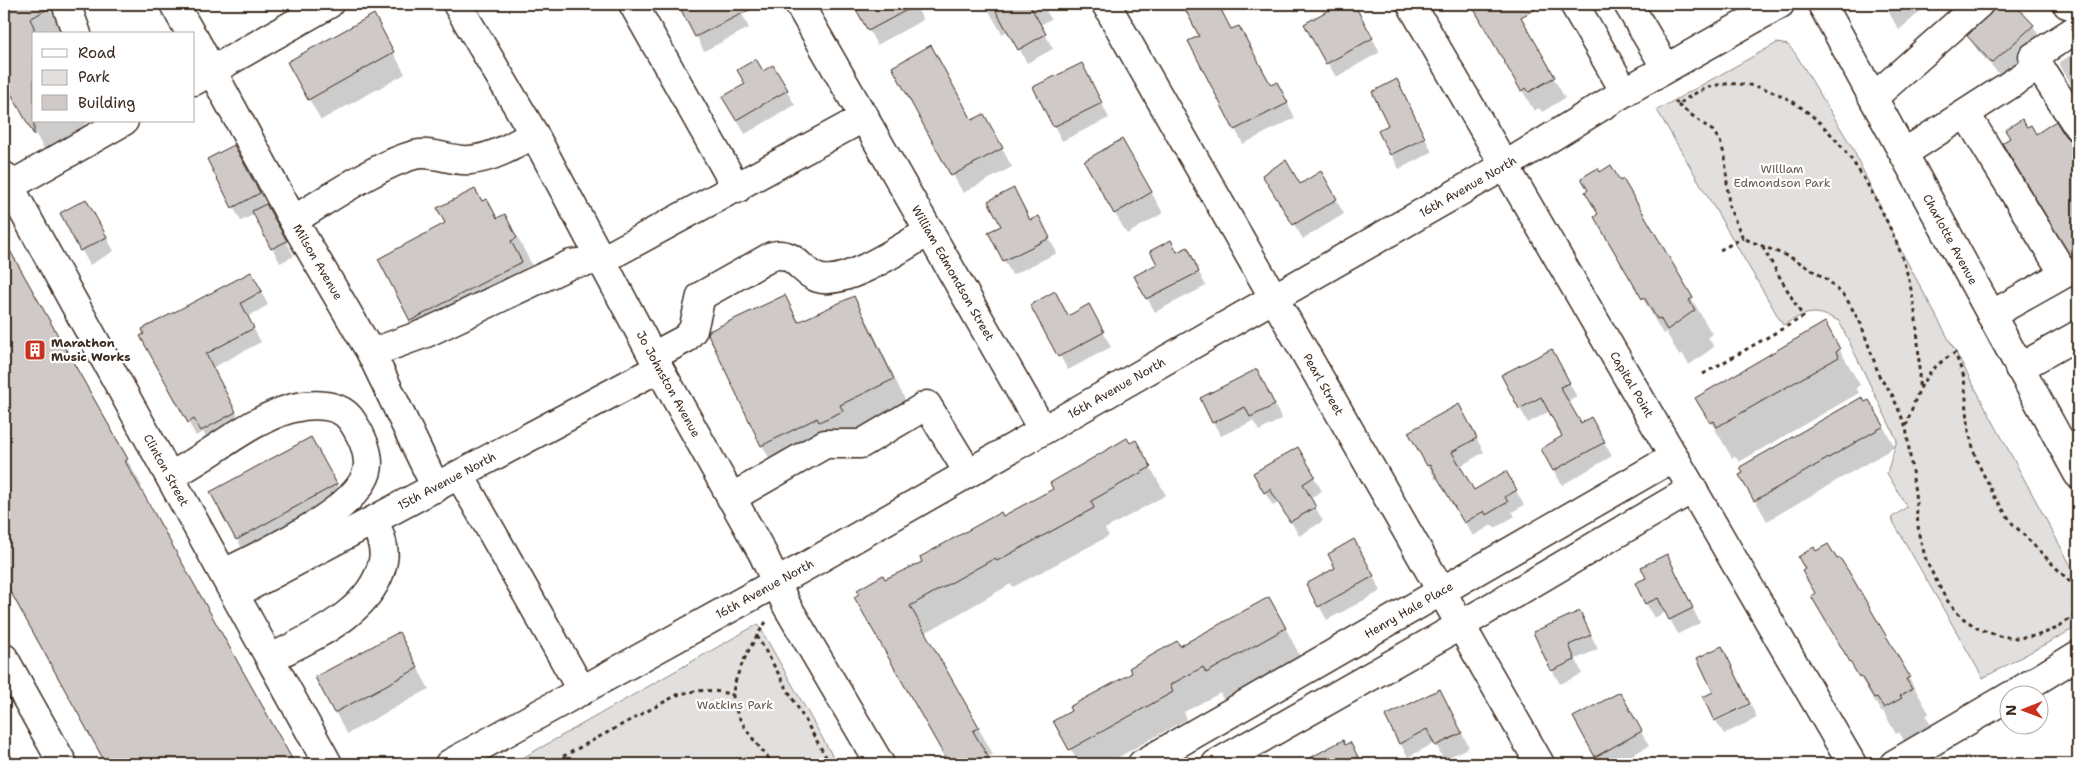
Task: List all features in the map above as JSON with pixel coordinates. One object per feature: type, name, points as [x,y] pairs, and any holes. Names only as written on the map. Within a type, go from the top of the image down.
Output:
[{"type":"street","points":[[66,4],[76,32]]},
{"type":"street","points":[[174,4],[191,32]]},
{"type":"street","points":[[203,76],[329,4]]},
{"type":"street","name":"Jo Johnston Avenue","points":[[457,4],[534,134],[656,362],[777,580],[787,606],[880,764]]},
{"type":"street","points":[[633,4],[737,188]]},
{"type":"street","name":"William Edmondson Street","points":[[799,4],[1042,429]]},
{"type":"street","name":"Pearl Street","points":[[1106,4],[1540,764]]},
{"type":"street","name":"Capital Point","points":[[1412,4],[1852,764]]},
{"type":"street","points":[[1574,4],[1625,92]]},
{"type":"street","points":[[1628,4],[1666,68]]},
{"type":"street","name":"16th Avenue North","points":[[450,764],[582,691],[1506,165],[1625,92],[1780,4]]},
{"type":"street","name":"Charlotte Avenue","points":[[1822,4],[2078,474]]},
{"type":"street","points":[[1874,97],[1978,4]]},
{"type":"street","points":[[2067,4],[2078,7]]},
{"type":"street","points":[[2078,28],[2033,57],[2078,128]]},
{"type":"street","name":"Milson Avenue","points":[[195,42],[203,76],[293,220],[448,482],[582,691]]},
{"type":"street","points":[[1904,153],[2039,66]]},
{"type":"street","points":[[1966,114],[2064,274],[1991,315]]},
{"type":"street","points":[[372,353],[426,333],[571,264],[602,260],[865,117]]},
{"type":"street","points":[[7,181],[122,122]]},
{"type":"street","points":[[293,220],[389,165],[415,155],[440,155],[470,160],[507,149],[534,134]]},
{"type":"street","name":"Clinton Street","points":[[7,181],[328,764]]},
{"type":"street","name":"15th Avenue North","points":[[230,584],[374,521],[448,482],[656,362],[685,339],[693,330],[701,296],[772,256],[780,254],[788,256],[810,274],[830,280],[855,273],[930,231]]},
{"type":"street","points":[[2020,368],[2078,335]]},
{"type":"street","points":[[170,476],[274,414],[314,404],[333,408],[351,419],[362,439],[368,465],[360,484],[345,504],[230,584]]},
{"type":"street","points":[[731,498],[825,444],[861,444],[928,405],[968,472]]},
{"type":"street","name":"Henry Hale Place","points":[[1142,764],[1674,457]]},
{"type":"street","points":[[1216,764],[1461,625],[1692,489]]},
{"type":"street","points":[[271,658],[350,612],[363,599],[375,582],[384,560],[381,538],[374,521]]},
{"type":"street","points":[[2027,686],[2078,655]]},
{"type":"street","points":[[4,658],[63,764]]},
{"type":"street","points":[[1901,763],[2000,702]]},
{"type":"path","points":[[1678,105],[1692,93],[1710,87],[1731,83],[1752,85],[1780,94],[1802,107],[1830,132],[1854,164],[1898,245],[1916,321],[1920,351],[1918,390]]},
{"type":"path","points":[[1675,101],[1713,131],[1720,141],[1725,157],[1728,207],[1743,238],[1763,248],[1776,251],[1812,269],[1828,280],[1846,298],[1861,324],[1880,378],[1890,392],[1906,427],[1916,493],[1919,535],[1927,564],[1946,599],[1960,616],[1977,628],[1999,636],[2017,638],[2036,636],[2054,628],[2071,618],[2078,609]]},
{"type":"path","points":[[1720,250],[1743,238]]},
{"type":"path","points":[[1703,374],[1803,318],[1763,248]]},
{"type":"path","points":[[1906,427],[1918,390],[1926,374],[1934,366],[1955,353],[1964,377],[1968,424],[1976,459],[1994,496],[2012,523],[2075,587],[2078,596]]},
{"type":"path","points":[[2074,386],[2078,394]]},
{"type":"path","points":[[773,764],[741,720],[733,696],[740,672],[765,622],[787,606]]},
{"type":"path","points":[[757,636],[830,764]]},
{"type":"path","points":[[549,764],[677,696],[695,690],[715,690],[733,696]]},
{"type":"green space","name":"William Edmondson Park","points":[[1777,43],[1788,45],[1795,53],[1852,147],[1898,245],[2078,579],[2078,617],[2075,628],[1983,678],[1891,518],[1907,507],[1887,473],[1897,440],[1839,321],[1823,314],[1810,313],[1783,325],[1657,110]]},
{"type":"green space","name":"Watkins Park","points":[[758,624],[837,764],[512,764]]},
{"type":"building","points":[[4,4],[51,4],[51,7],[30,19],[34,27],[34,32],[32,32],[32,122],[34,122],[34,135],[4,81]]},
{"type":"building","points":[[678,4],[761,4],[695,37]]},
{"type":"building","points":[[853,4],[918,4],[868,31]]},
{"type":"building","points":[[992,4],[1029,4],[1046,34],[1018,50]]},
{"type":"building","points":[[1200,4],[1218,4],[1231,29],[1239,26],[1271,85],[1277,82],[1288,103],[1234,130],[1188,41],[1199,36],[1186,11]]},
{"type":"building","points":[[1339,4],[1354,4],[1373,38],[1326,64],[1304,24]]},
{"type":"building","points":[[1471,4],[1544,4],[1521,17],[1555,77],[1529,92],[1526,88],[1521,91]]},
{"type":"building","points":[[1999,4],[2014,4],[2034,25],[1992,63],[1967,36]]},
{"type":"building","points":[[374,14],[394,52],[308,100],[287,62]]},
{"type":"building","points":[[931,45],[972,120],[984,114],[1003,148],[951,176],[892,67]]},
{"type":"building","points":[[756,59],[763,71],[773,65],[788,90],[736,120],[722,97],[745,84],[737,70]]},
{"type":"building","points":[[1082,63],[1102,103],[1053,127],[1033,87]]},
{"type":"building","points":[[1397,79],[1425,138],[1390,155],[1378,131],[1388,125],[1372,92]]},
{"type":"building","points":[[2022,119],[2027,127],[2031,125],[2036,134],[2056,121],[2070,141],[2078,143],[2078,269],[2002,143],[2010,138],[2005,130]]},
{"type":"building","points":[[1122,139],[1152,192],[1114,214],[1084,161]]},
{"type":"building","points":[[234,145],[260,193],[232,208],[207,159]]},
{"type":"building","points":[[1286,160],[1300,184],[1321,171],[1337,199],[1293,225],[1262,175]]},
{"type":"building","points":[[1611,165],[1620,181],[1623,179],[1693,298],[1689,300],[1695,310],[1667,330],[1660,318],[1657,319],[1644,297],[1642,299],[1594,217],[1598,214],[1585,192],[1588,190],[1581,178],[1598,168],[1600,172]]},
{"type":"building","points":[[1014,188],[1030,220],[1039,216],[1050,238],[1003,261],[988,232],[1001,226],[988,201]]},
{"type":"building","points":[[475,189],[482,201],[487,199],[497,218],[505,214],[517,238],[511,241],[522,262],[410,321],[378,259],[445,223],[437,208]]},
{"type":"building","points":[[86,199],[107,237],[80,251],[60,213]]},
{"type":"building","points":[[266,204],[287,241],[271,249],[252,211]]},
{"type":"building","points":[[4,240],[128,459],[125,461],[295,764],[106,764],[4,580]]},
{"type":"building","points":[[1171,240],[1177,252],[1188,247],[1199,272],[1146,299],[1134,276],[1157,264],[1150,251]]},
{"type":"building","points":[[251,272],[262,291],[241,303],[254,328],[206,354],[236,412],[201,431],[194,419],[188,423],[140,336],[144,334],[142,329]]},
{"type":"building","points":[[1055,291],[1068,316],[1089,304],[1104,332],[1058,357],[1030,305]]},
{"type":"building","points":[[785,295],[798,322],[854,296],[894,379],[840,405],[843,411],[819,422],[817,418],[761,446],[708,334],[709,331]]},
{"type":"building","points":[[1825,322],[1840,349],[1836,352],[1839,357],[1717,427],[1714,421],[1710,423],[1695,398]]},
{"type":"building","points":[[1552,349],[1570,383],[1560,387],[1581,423],[1591,417],[1605,442],[1553,471],[1541,449],[1562,436],[1541,397],[1519,409],[1501,375]]},
{"type":"building","points":[[1257,369],[1275,405],[1250,417],[1245,407],[1212,423],[1200,398]]},
{"type":"building","points":[[1862,397],[1865,402],[1869,400],[1884,426],[1754,501],[1739,475],[1743,473],[1740,467]]},
{"type":"building","points":[[1459,404],[1477,438],[1452,452],[1474,490],[1506,471],[1517,490],[1505,497],[1508,502],[1486,515],[1484,511],[1464,523],[1430,465],[1427,466],[1408,432]]},
{"type":"building","points":[[311,437],[337,484],[236,540],[210,492]]},
{"type":"building","points":[[1127,438],[1130,443],[1136,440],[1151,467],[1091,501],[1094,508],[997,561],[995,558],[910,606],[979,727],[973,731],[992,764],[949,764],[854,597],[859,594],[857,590],[883,575],[885,579],[922,562],[920,557],[1001,512],[1003,516],[1053,489],[1050,483]]},
{"type":"building","points":[[1298,447],[1315,476],[1303,484],[1316,507],[1290,522],[1270,489],[1264,493],[1253,473]]},
{"type":"building","points":[[1354,539],[1374,576],[1318,607],[1306,584],[1335,568],[1328,554]]},
{"type":"building","points":[[1828,544],[1837,559],[1840,558],[1849,572],[1910,677],[1906,679],[1912,689],[1900,696],[1902,698],[1884,708],[1877,697],[1874,698],[1861,676],[1859,677],[1811,596],[1815,593],[1802,571],[1805,569],[1798,557],[1814,547],[1816,551]]},
{"type":"building","points":[[1667,554],[1693,608],[1669,620],[1658,598],[1645,604],[1635,583],[1646,578],[1641,567]]},
{"type":"building","points":[[1269,597],[1286,628],[1206,673],[1203,667],[1170,685],[1173,692],[1069,750],[1053,721],[1071,711],[1069,707],[1132,673],[1129,668],[1177,641],[1180,646]]},
{"type":"building","points":[[1580,611],[1591,635],[1569,645],[1575,660],[1551,671],[1533,632]]},
{"type":"building","points":[[399,632],[418,668],[334,713],[315,677]]},
{"type":"building","points":[[1722,646],[1750,704],[1714,721],[1703,697],[1713,692],[1697,658]]},
{"type":"building","points":[[1440,689],[1462,733],[1435,746],[1427,729],[1399,744],[1385,716]]},
{"type":"building","points":[[1620,692],[1642,731],[1595,757],[1573,717]]},
{"type":"building","points":[[1343,740],[1345,745],[1350,742],[1362,764],[1299,764]]},
{"type":"railway","points":[[4,747],[14,764]]},
{"type":"place","name":"Marathon Music Works","points":[[35,350]]}]
